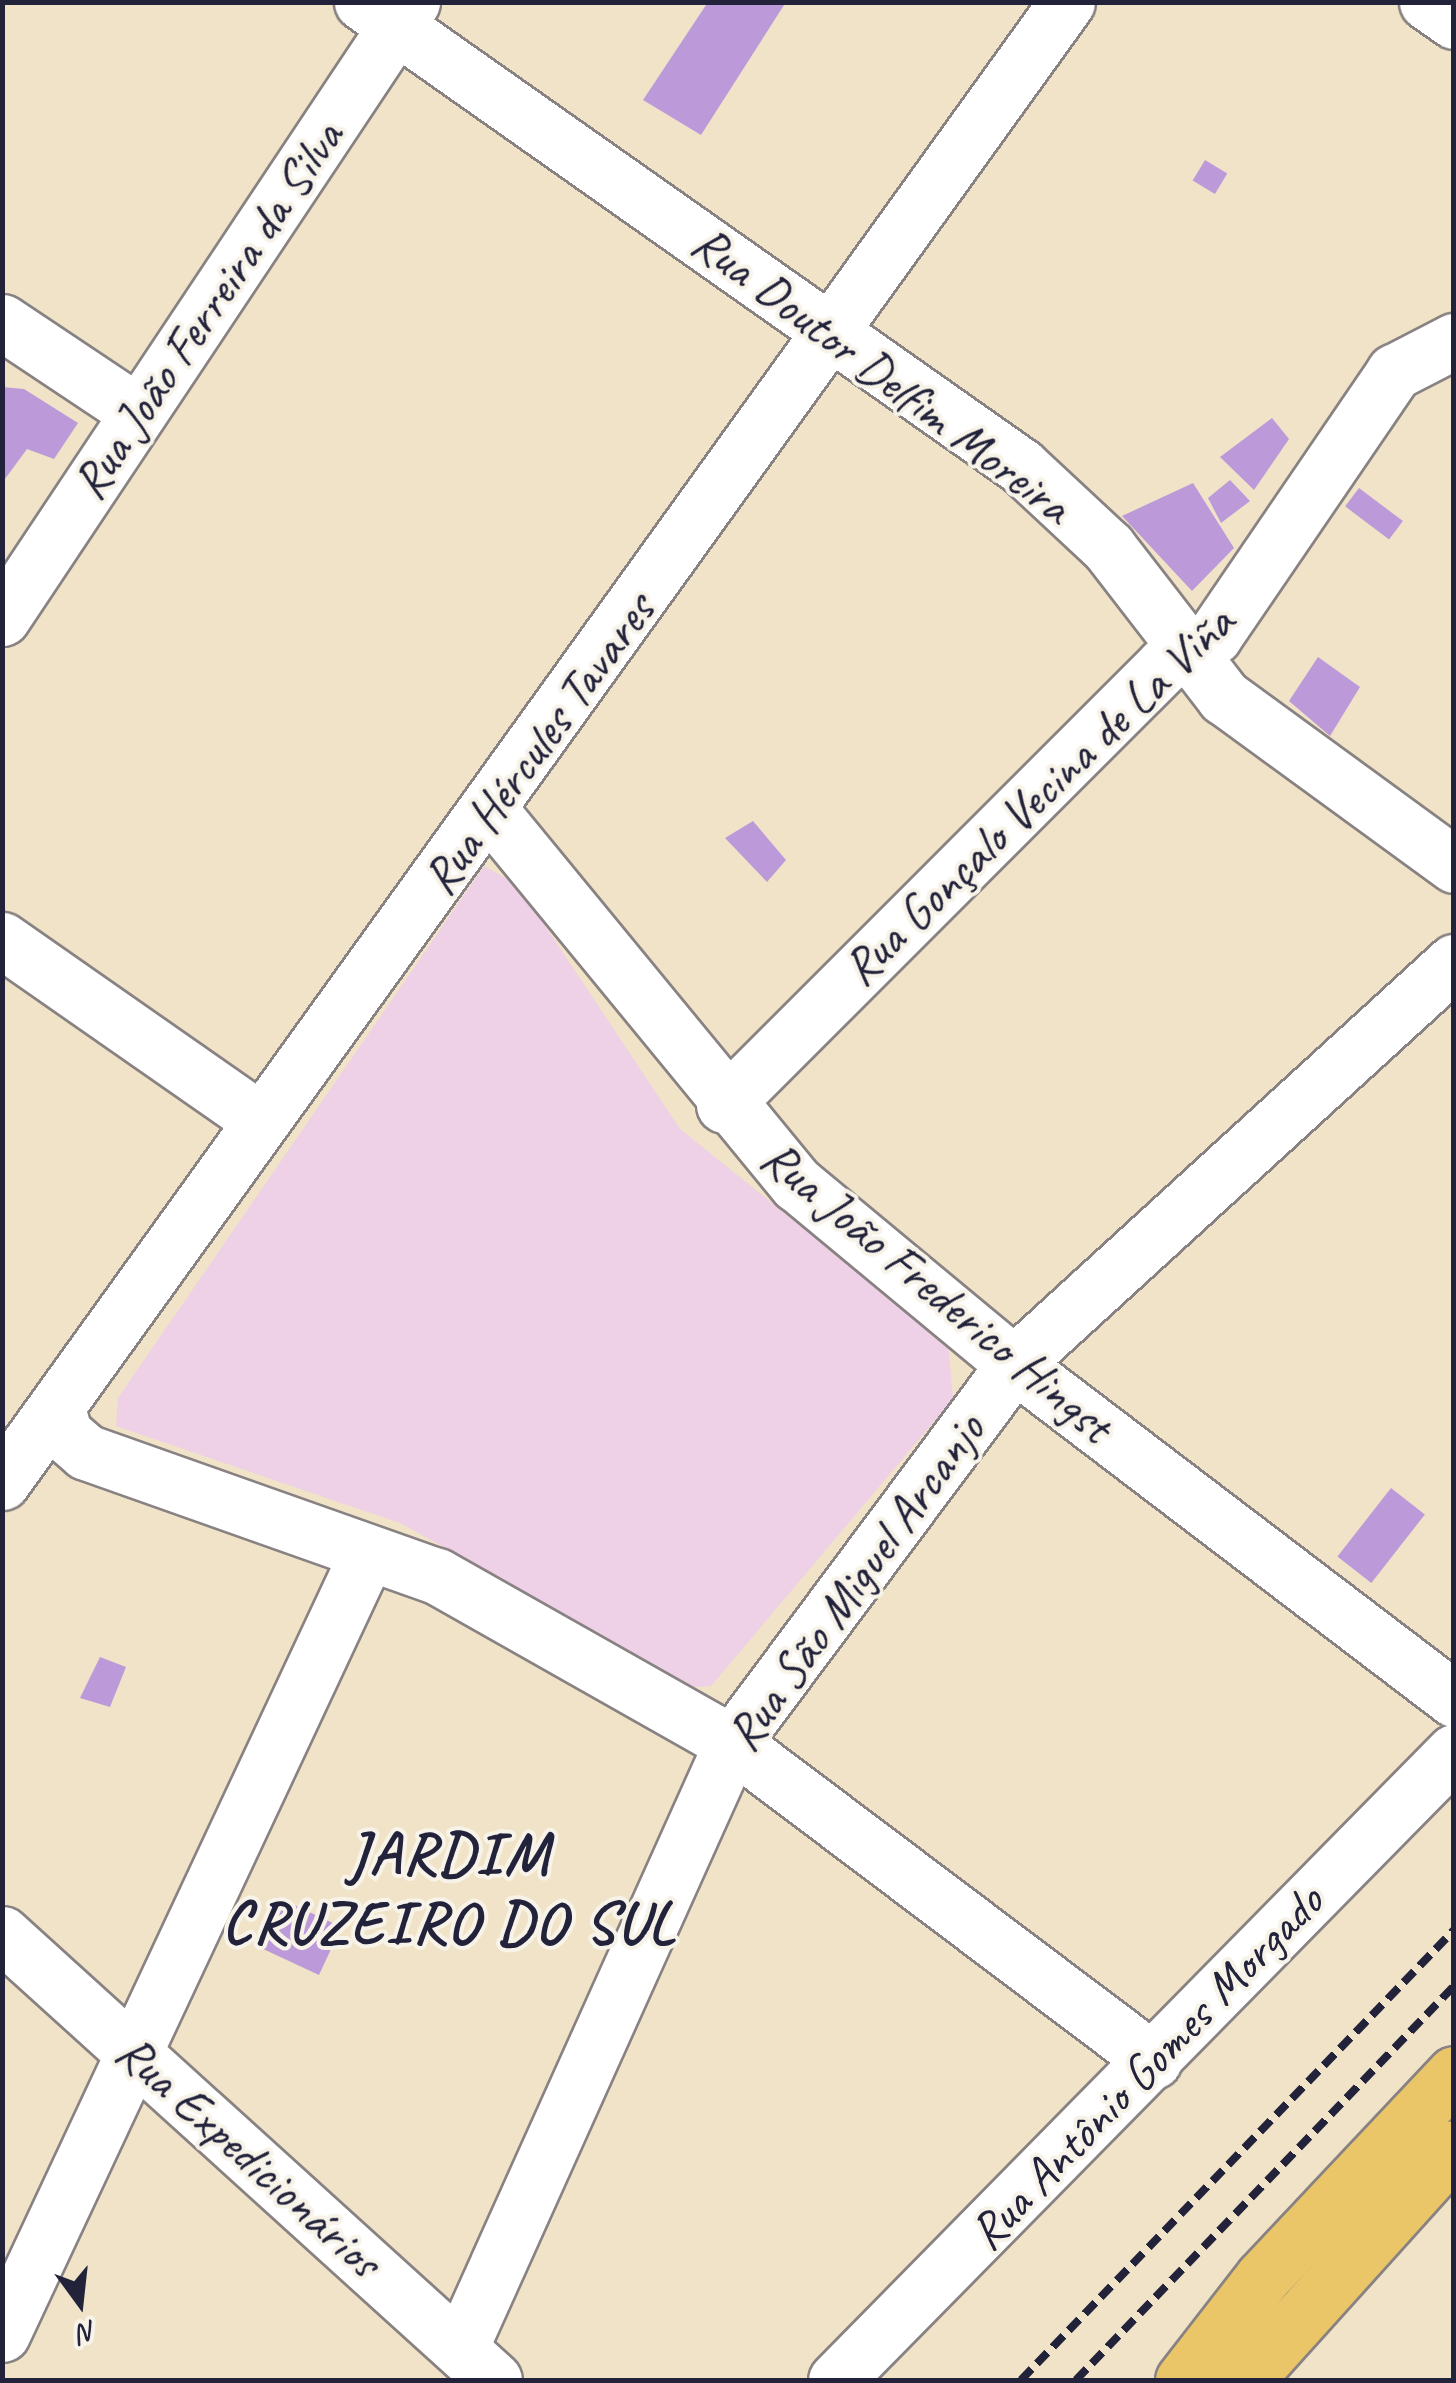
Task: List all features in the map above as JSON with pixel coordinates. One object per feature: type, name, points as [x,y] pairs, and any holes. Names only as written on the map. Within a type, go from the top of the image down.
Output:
[{"type":"main road","points":[[1183,2380],[1262,2277],[1454,2074]]},
{"type":"main road","points":[[1245,2380],[1454,2148]]},
{"type":"street","name":"Rua Hércules Tavares","points":[[2,1482],[260,1120],[491,812],[1068,2]]},
{"type":"street","points":[[1427,2],[1454,21]]},
{"type":"street","name":"Rua Doutor Delfim Moreira","points":[[391,10],[1021,466],[1108,546],[1224,697],[1454,865]]},
{"type":"street","name":"Rua João Ferreira da Silva","points":[[2,618],[391,10]]},
{"type":"street","points":[[2,322],[137,412]]},
{"type":"street","name":"Rua Gonçalo Vecina de La Viña","points":[[724,1105],[1164,665],[1189,654],[1214,636],[1394,372],[1454,341]]},
{"type":"street","name":"Rua João Frederico Hingst","points":[[491,812],[724,1105],[797,1184],[1014,1364],[1454,1699]]},
{"type":"street","points":[[2,940],[260,1120]]},
{"type":"street","name":"Rua São Miguel Arcanjo","points":[[477,2364],[732,1742],[1014,1364],[1454,962]]},
{"type":"street","points":[[57,1407],[64,1433],[86,1452],[437,1576],[732,1742],[1154,2060]]},
{"type":"street","points":[[6,2330],[367,1554]]},
{"type":"street","name":"Rua Antônio Gomes Morgado","points":[[836,2380],[1454,1752]]},
{"type":"street","name":"Rua Expedicionários","points":[[2,1934],[477,2364]]},
{"type":"shaded area","points":[[484,866],[518,885],[680,1129],[948,1344],[953,1399],[711,1686],[694,1687],[400,1523],[116,1426],[118,1398]]},
{"type":"building","points":[[708,2],[786,2],[701,135],[643,100]]},
{"type":"building","points":[[1205,160],[1227,173],[1215,194],[1193,181]]},
{"type":"building","points":[[2,387],[24,389],[78,423],[54,459],[27,449],[2,483]]},
{"type":"building","points":[[1272,418],[1289,439],[1254,490],[1220,457]]},
{"type":"building","points":[[1230,480],[1250,501],[1221,523],[1208,498]]},
{"type":"building","points":[[1193,483],[1234,548],[1192,591],[1122,516]]},
{"type":"building","points":[[1359,488],[1403,521],[1389,539],[1345,506]]},
{"type":"building","points":[[1318,657],[1360,687],[1330,736],[1289,701]]},
{"type":"building","points":[[753,821],[786,860],[767,882],[725,838]]},
{"type":"building","points":[[1391,1488],[1425,1514],[1371,1583],[1337,1557]]},
{"type":"building","points":[[100,1657],[126,1667],[110,1707],[80,1698]]},
{"type":"building","points":[[277,1897],[341,1927],[319,1975],[255,1945]]},
{"type":"railway","points":[[1021,2380],[1454,1930]]},
{"type":"railway","points":[[1076,2380],[1454,1986]]},
{"type":"district","name":"JARDIM CRUZEIRO DO SUL","points":[[449,1888]]}]
